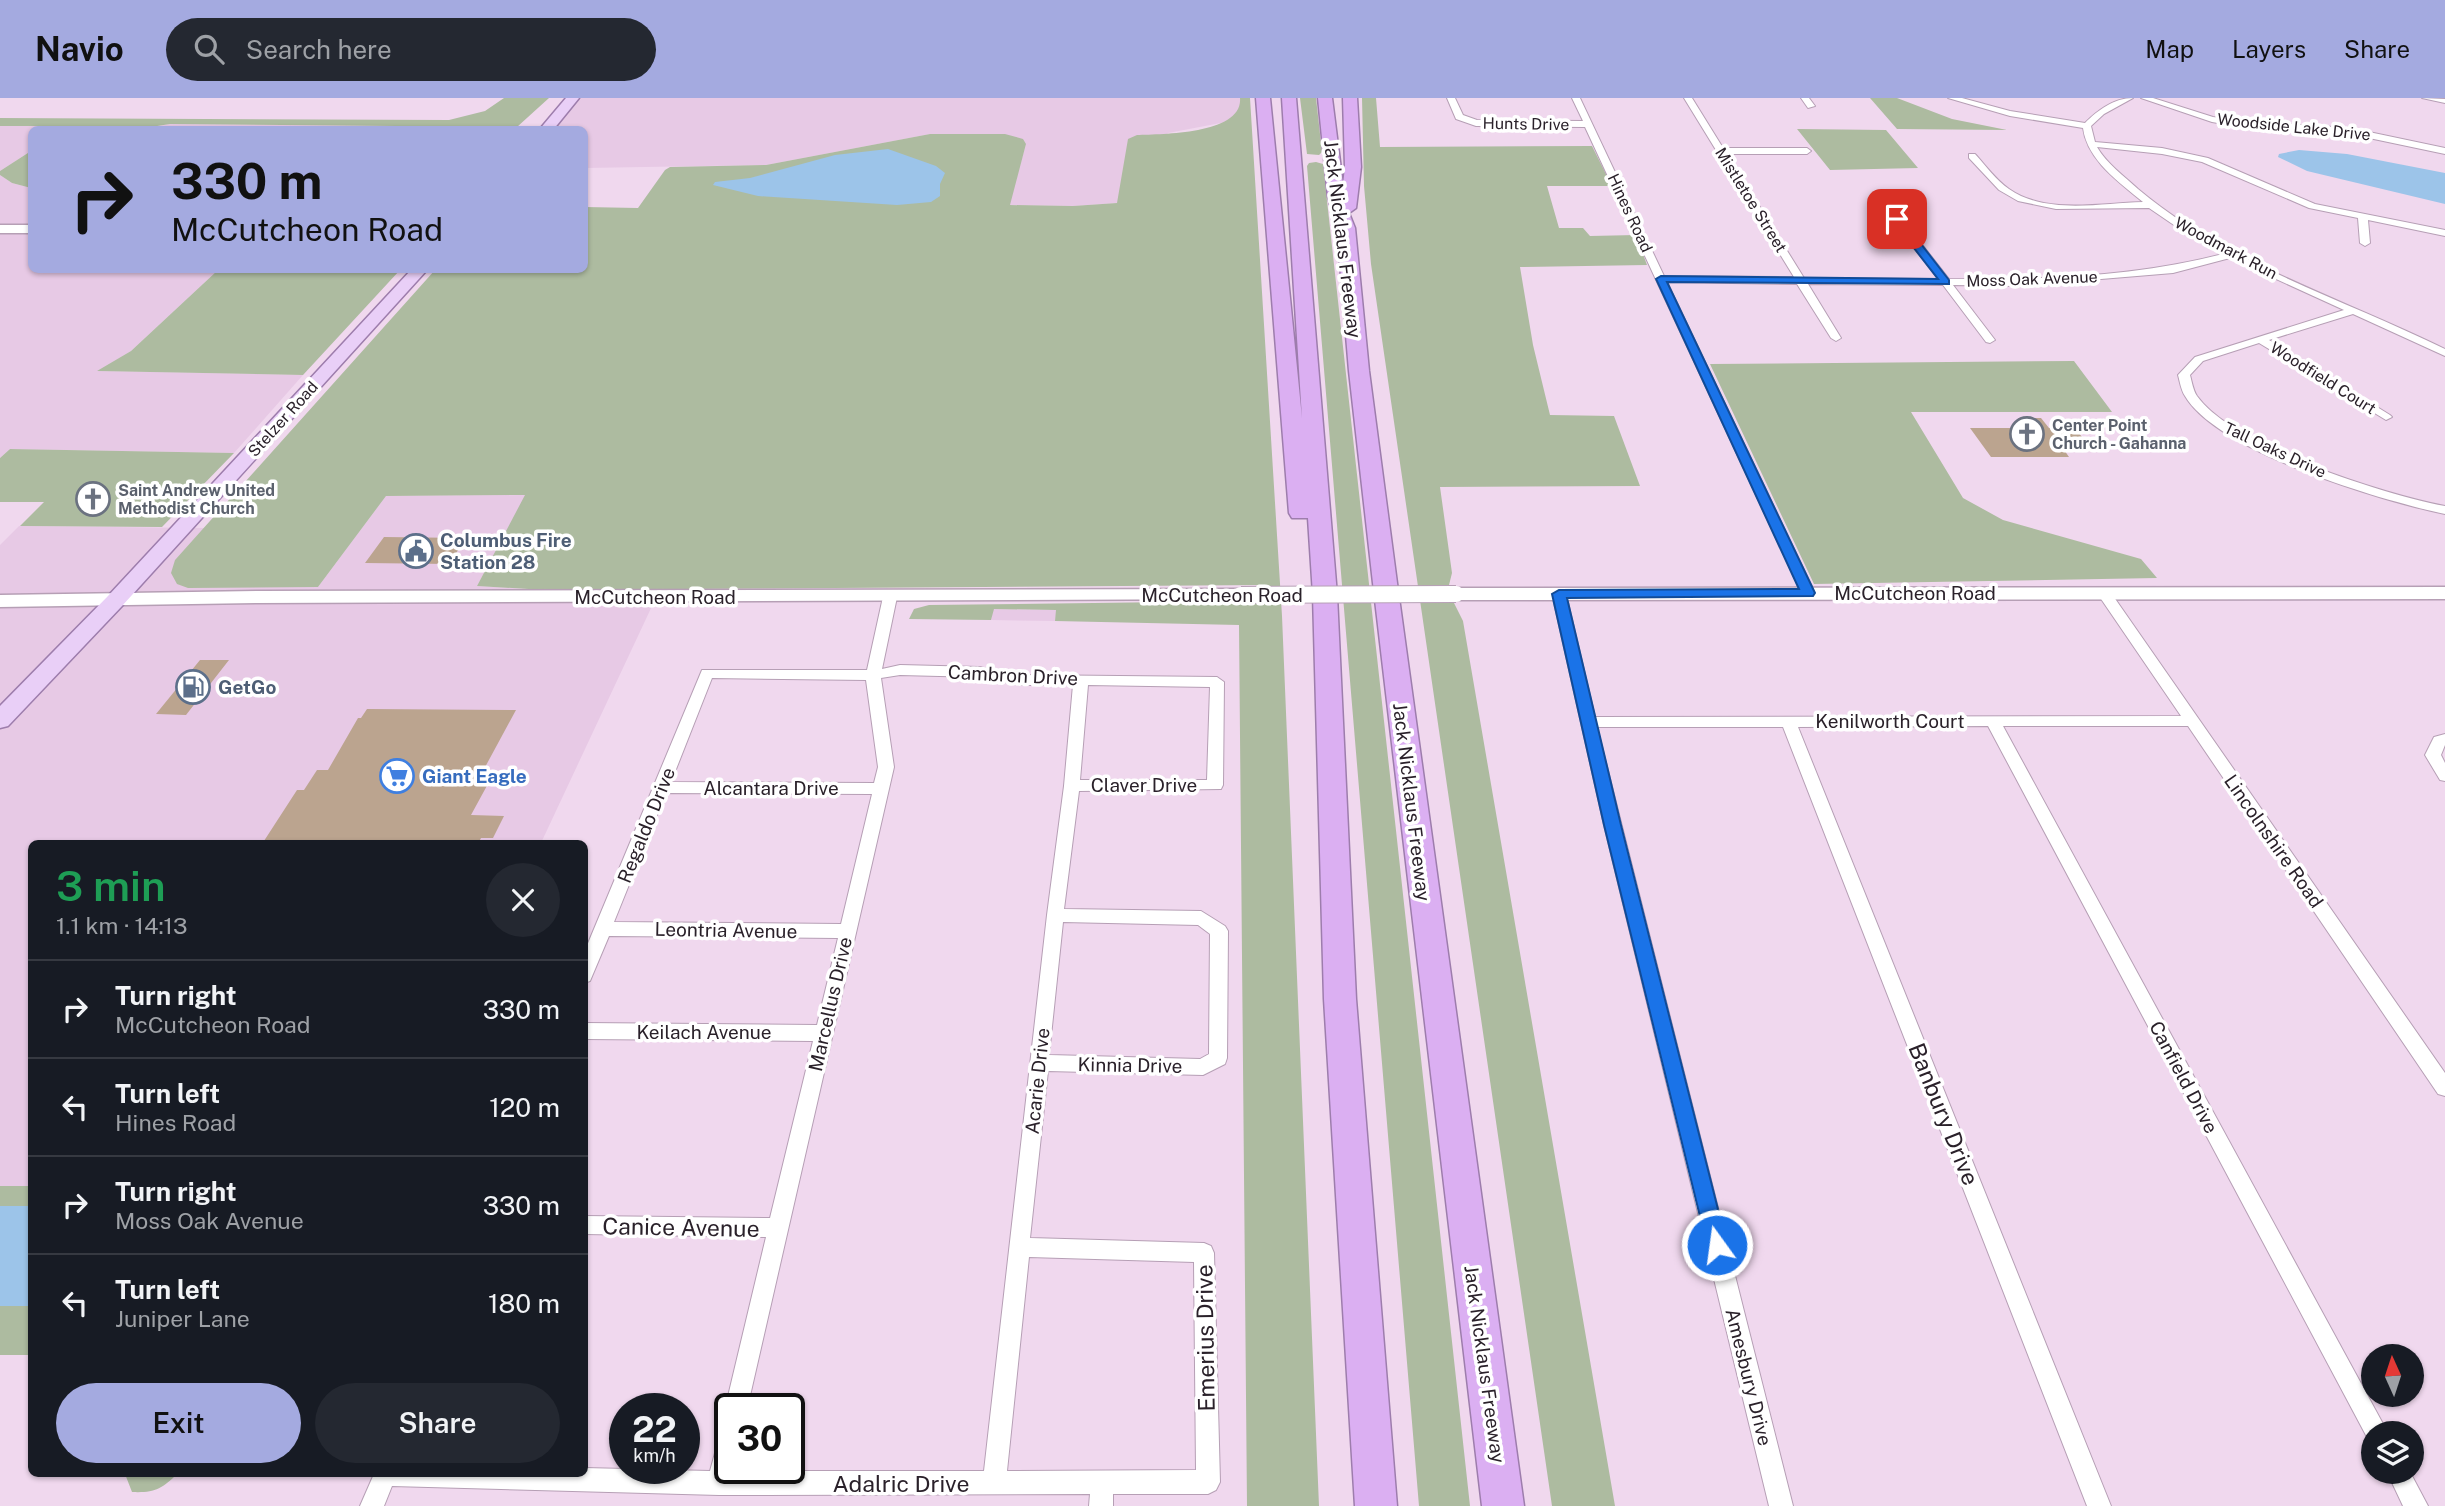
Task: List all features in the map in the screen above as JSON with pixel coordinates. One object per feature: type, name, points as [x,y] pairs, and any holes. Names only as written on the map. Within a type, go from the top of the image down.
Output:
[{"type":"highway","points":[[1263,98],[1340,999]]},
{"type":"highway","name":"Jack Nicklaus Freeway","points":[[1289,98],[1325,595],[1340,999],[1376,1506]]},
{"type":"highway","name":"Jack Nicklaus Freeway","points":[[1325,98],[1336,197],[1346,228],[1359,371],[1385,583],[1503,1506]]},
{"type":"highway","points":[[1346,228],[1353,167],[1350,98]]},
{"type":"main road","points":[[548,126],[573,98]]},
{"type":"main road","name":"Stelzer Road","points":[[0,720],[115,601],[416,273]]},
{"type":"main road","name":"McCutcheon Road","points":[[0,601],[258,597],[2445,593]]},
{"type":"street","name":"Hunts Drive","points":[[1451,98],[1456,113],[1464,120],[1489,124],[1589,124]]},
{"type":"street","name":"Hines Road","points":[[1576,98],[1808,593]]},
{"type":"street","name":"Mistletoe Street","points":[[1688,98],[1836,338]]},
{"type":"street","points":[[1952,98],[2010,113],[2087,126]]},
{"type":"street","points":[[2087,126],[2101,111],[2129,98]]},
{"type":"street","name":"Woodside Lake Drive","points":[[2145,98],[2212,119],[2241,124],[2350,131],[2445,150]]},
{"type":"street","points":[[2426,98],[2445,101]]},
{"type":"street","points":[[2087,126],[2090,144],[2162,151],[2206,160],[2312,206],[2445,233]]},
{"type":"street","name":"Woodmark Run","points":[[2090,144],[2103,161],[2148,205],[2191,233],[2232,255],[2445,353]]},
{"type":"street","points":[[1721,151],[1807,151]]},
{"type":"street","points":[[1972,156],[2006,190],[2036,204],[2148,205]]},
{"type":"street","points":[[1881,198],[1990,340]]},
{"type":"street","points":[[2363,218],[2365,243]]},
{"type":"street","points":[[0,229],[28,229]]},
{"type":"street","name":"Moss Oak Avenue","points":[[1661,279],[2018,283],[2173,270],[2232,255]]},
{"type":"street","name":"Tall Oaks Drive","points":[[2353,310],[2199,359],[2184,375],[2190,396],[2225,429],[2360,488],[2426,508],[2445,510]]},
{"type":"street","points":[[2423,342],[2445,335]]},
{"type":"street","name":"Woodfield Court","points":[[2260,339],[2386,417]]},
{"type":"street","name":"Lincolnshire Road","points":[[2104,593],[2445,1088]]},
{"type":"street","name":"Amesbury Drive","points":[[1559,594],[1781,1506]]},
{"type":"street","name":"Marcellus Drive","points":[[740,1393],[886,767],[873,675],[890,597]]},
{"type":"street","name":"Cambron Drive","points":[[707,673],[873,675],[900,670],[979,673],[1021,680],[1217,682],[1215,785]]},
{"type":"street","name":"Regaldo Drive","points":[[588,967],[707,673]]},
{"type":"street","name":"Acarie Drive","points":[[994,1482],[1055,915],[1072,786],[1081,680]]},
{"type":"street","name":"Canfield Drive","points":[[1993,721],[2371,1421]]},
{"type":"street","name":"Kenilworth Court","points":[[1589,722],[2192,721]]},
{"type":"street","name":"Banbury Drive","points":[[1789,722],[2099,1506]]},
{"type":"street","points":[[2445,739],[2439,741],[2433,755],[2445,776]]},
{"type":"street","name":"Claver Drive","points":[[1072,786],[1215,785]]},
{"type":"street","name":"Alcantara Drive","points":[[662,787],[881,789]]},
{"type":"street","name":"Kinnia Drive","points":[[1039,1063],[1203,1066],[1219,1058],[1219,931],[1201,918],[1055,915]]},
{"type":"street","name":"Leontria Avenue","points":[[604,929],[847,931]]},
{"type":"street","name":"Keilach Avenue","points":[[588,1031],[824,1033]]},
{"type":"street","name":"Canice Avenue","points":[[588,1225],[778,1228]]},
{"type":"street","name":"Emerius Drive","points":[[1019,1247],[1203,1253],[1208,1482]]},
{"type":"street","points":[[372,1506],[384,1477]]},
{"type":"street","name":"Adalric Drive","points":[[496,1477],[714,1483]]},
{"type":"street","points":[[1101,1506],[1102,1481]]},
{"type":"street","name":"Adalric Drive","points":[[805,1483],[1208,1482]]},
{"type":"street","points":[[2404,1484],[2416,1506]]},
{"type":"shaded area","points":[[573,98],[1240,98],[1241,104],[1237,113],[1226,122],[1168,133],[1117,203],[1073,206],[1009,205],[1026,144],[930,134],[766,165],[588,168],[588,126],[548,126]]},
{"type":"shaded area","points":[[170,124],[421,126],[159,126]]},
{"type":"shaded area","points":[[0,126],[28,126],[28,153],[0,171]]},
{"type":"shaded area","points":[[0,175],[12,183],[28,187],[28,273],[215,273],[131,351],[99,371],[303,375],[234,453],[10,449],[0,458]]},
{"type":"shaded area","points":[[526,495],[477,586],[545,590],[660,589],[542,840],[28,840],[28,1186],[0,1186],[0,545],[19,526],[205,528],[175,560],[318,587],[386,496]]},
{"type":"shaded area","points":[[993,609],[1057,610],[1055,621],[991,620]]},
{"type":"green space","points":[[504,98],[549,98],[518,126],[0,126],[0,118],[449,120],[485,111]]},
{"type":"green space","points":[[1240,98],[1250,98],[1282,616],[1319,1506],[1247,1506],[1239,625],[1055,621],[1056,610],[994,609],[991,620],[909,619],[914,609],[929,605],[1249,601],[1266,603],[1266,585],[545,590],[477,586],[525,495],[386,496],[318,587],[188,588],[177,584],[171,573],[175,560],[432,273],[588,273],[588,207],[638,208],[670,167],[766,165],[930,134],[1005,134],[1023,139],[1026,144],[1010,205],[1073,206],[1117,203],[1128,139],[1137,135],[1199,130],[1229,119],[1238,110]]},
{"type":"green space","points":[[1300,98],[1316,98],[1322,152],[1319,155],[1307,154]]},
{"type":"green space","points":[[1362,98],[1376,98],[1380,147],[1592,146],[1612,186],[1547,186],[1559,228],[1583,228],[1590,236],[1636,235],[1647,265],[1520,267],[1533,345],[1550,415],[1614,416],[1640,486],[1440,487],[1452,573],[1449,585],[1430,586],[1432,601],[1453,601],[1463,621],[1615,1506],[1552,1506],[1371,264],[1364,186]]},
{"type":"green space","points":[[1870,98],[1897,98],[1952,119],[2007,130],[1897,129]]},
{"type":"green space","points":[[1797,129],[1886,130],[1918,168],[1830,170]]},
{"type":"green space","points":[[28,153],[28,187],[12,183],[0,175],[0,171]]},
{"type":"green space","points":[[1316,162],[1323,164],[1470,1506],[1419,1506],[1307,166]]},
{"type":"green space","points":[[215,273],[397,273],[303,375],[97,371],[131,351]]},
{"type":"green space","points":[[2074,361],[2112,412],[1911,412],[1963,498],[2003,520],[2141,559],[2157,578],[1814,584],[1710,364]]},
{"type":"green space","points":[[10,449],[234,453],[162,527],[20,526],[44,502],[0,502],[0,458]]},
{"type":"green space","points":[[0,1186],[28,1186],[28,1206],[0,1206]]},
{"type":"green space","points":[[0,1306],[28,1306],[28,1355],[0,1355]]},
{"type":"green space","points":[[126,1477],[174,1477],[152,1491],[132,1492]]},
{"type":"water","points":[[888,149],[936,166],[945,173],[940,184],[940,196],[931,202],[897,205],[758,196],[713,185],[715,182],[750,178],[835,155]]},
{"type":"water","points":[[2299,150],[2347,154],[2445,173],[2445,204],[2307,171],[2278,157],[2279,154]]},
{"type":"water","points":[[0,1206],[28,1206],[28,1306],[0,1306]]},
{"type":"building","name":"Center Point Church - Gahanna","points":[[2018,418],[2041,418],[2049,428],[2075,428],[2085,441],[2058,441],[2069,457],[1991,457],[1970,428],[2025,428]]},
{"type":"building","name":"Columbus Fire Station 28","points":[[384,537],[466,538],[449,564],[365,563]]},
{"type":"building","name":"GetGo","points":[[200,660],[229,660],[186,715],[156,714]]},
{"type":"building","name":"Giant Eagle","points":[[367,709],[516,710],[477,782],[489,782],[471,815],[504,816],[493,838],[265,840],[297,790],[304,790],[317,770],[328,770],[358,718],[361,718]]},
{"type":"place","name":"Center Point Church - Gahanna","points":[[2027,434]]},
{"type":"place","name":"Saint Andrew United Methodist Church","points":[[93,499]]},
{"type":"place","name":"Columbus Fire Station 28","points":[[416,551]]},
{"type":"place","name":"GetGo","points":[[193,687]]},
{"type":"place","name":"Giant Eagle","points":[[397,776]]},
{"type":"route","points":[[1717,1245],[1612,825],[1559,594],[1808,593],[1661,279],[1946,282],[1897,219]]}]
